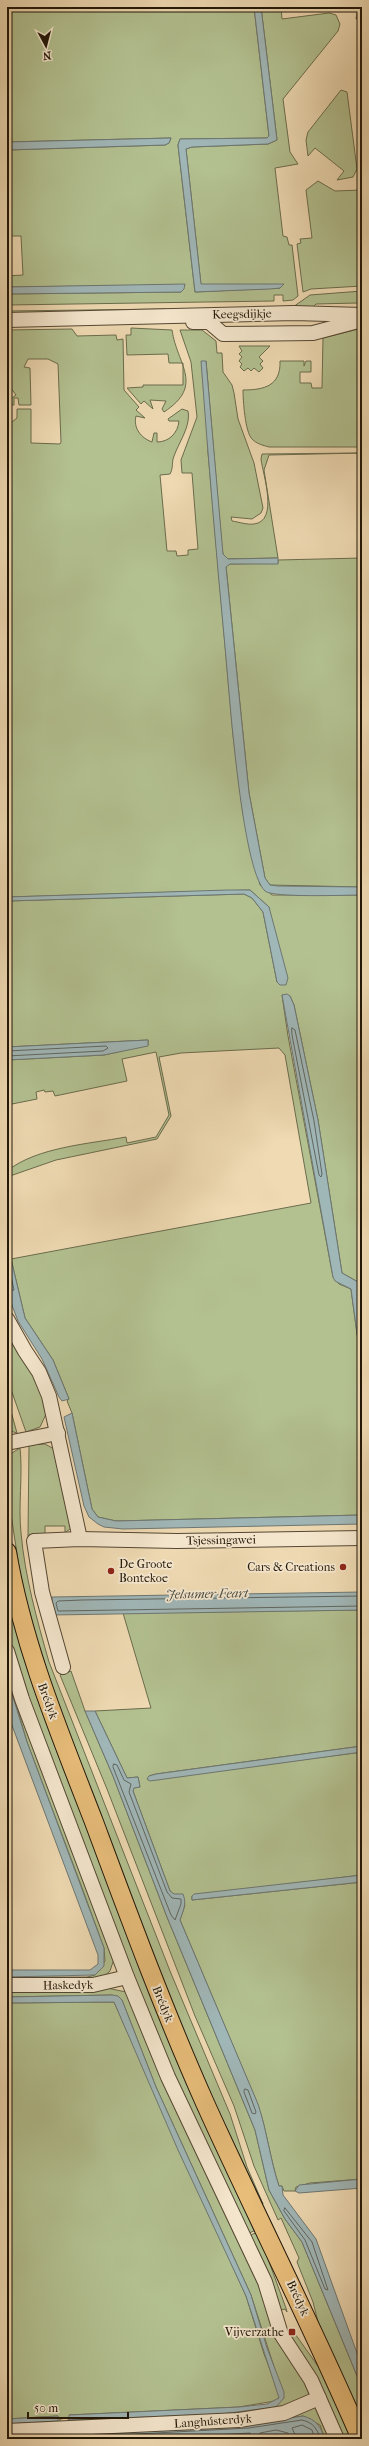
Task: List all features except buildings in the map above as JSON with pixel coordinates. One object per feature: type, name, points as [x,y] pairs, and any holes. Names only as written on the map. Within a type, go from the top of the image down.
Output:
[{"type":"main road","name":"Brédyk","points":[[7,1552],[14,1591],[43,1685],[173,2027],[205,2104],[304,2312],[361,2439]]},
{"type":"street","name":"Keegsdijkje","points":[[7,320],[121,318],[154,315],[336,313],[362,315]]},
{"type":"street","name":"Keegsdijkje","points":[[121,318],[154,323],[209,322],[223,334],[313,333],[362,320]]},
{"type":"street","points":[[7,1319],[44,1382],[58,1433],[80,1539]]},
{"type":"street","points":[[7,1443],[58,1433]]},
{"type":"street","name":"Tsjessingawei","points":[[63,1667],[46,1607],[34,1541],[80,1539],[177,1541],[362,1538]]},
{"type":"street","name":"Brédyk","points":[[7,1651],[22,1699],[127,1977],[183,2110],[265,2282],[281,2334],[303,2367],[320,2398],[337,2439]]},
{"type":"street","name":"Haskedyk","points":[[7,1985],[102,1984],[127,1977]]},
{"type":"street","name":"Langhústerdyk","points":[[7,2431],[239,2420],[284,2413],[320,2398]]},
{"type":"green space","points":[[7,7],[254,7],[269,136],[267,138],[180,139],[178,145],[195,292],[280,288],[201,285],[186,149],[192,147],[268,144],[277,140],[261,7],[281,7],[282,19],[329,13],[336,15],[340,24],[338,31],[283,99],[290,152],[298,164],[275,168],[283,236],[287,237],[289,245],[292,245],[298,296],[293,300],[283,301],[283,295],[274,295],[274,301],[7,305],[7,294],[181,292],[185,285],[7,287],[7,276],[23,275],[21,236],[7,236],[7,150],[165,145],[169,143],[171,138],[7,142]]},
{"type":"green space","points":[[358,7],[362,7],[362,19],[356,19]]},
{"type":"green space","points":[[341,90],[347,92],[357,169],[353,177],[337,180],[344,171],[315,148],[308,156],[306,140],[308,132]]},
{"type":"green space","points":[[318,181],[335,191],[362,190],[362,286],[311,289],[303,292],[297,244],[301,243],[300,239],[312,238],[306,190]]},
{"type":"green space","points":[[362,291],[362,307],[357,303],[316,304],[310,310],[293,307],[310,295]]},
{"type":"green space","points":[[167,309],[167,312],[7,314],[7,311]]},
{"type":"green space","points":[[131,328],[172,330],[182,363],[169,363],[168,354],[127,355],[126,335],[131,335]]},
{"type":"green space","points":[[362,328],[362,362],[360,365],[362,366],[362,447],[269,447],[252,439],[246,423],[243,390],[258,389],[270,385],[278,376],[280,361],[304,361],[304,366],[306,361],[311,361],[311,372],[300,372],[300,383],[311,383],[312,388],[322,388],[323,338]]},
{"type":"green space","points":[[72,329],[77,336],[116,335],[117,340],[123,339],[124,390],[139,407],[136,410],[145,418],[136,416],[135,420],[139,432],[144,438],[152,442],[154,433],[157,433],[157,442],[169,439],[175,433],[179,421],[169,421],[168,419],[182,409],[188,411],[188,423],[175,453],[171,472],[170,474],[160,475],[167,551],[176,551],[177,556],[188,555],[188,550],[198,549],[192,473],[182,473],[181,460],[197,417],[191,362],[180,330],[202,330],[216,341],[217,353],[222,353],[223,372],[232,385],[238,419],[254,463],[263,508],[261,513],[252,519],[231,517],[232,521],[254,524],[262,521],[266,515],[268,496],[261,459],[262,454],[362,453],[269,455],[264,470],[278,558],[228,559],[223,554],[222,548],[206,361],[208,452],[233,735],[243,814],[260,885],[272,895],[362,895],[362,1321],[358,1282],[342,1273],[318,1120],[294,1005],[290,996],[282,995],[288,1036],[333,1277],[339,1284],[351,1289],[362,1371],[362,1515],[116,1521],[98,1517],[92,1509],[72,1413],[67,1401],[69,1399],[53,1360],[25,1318],[11,1259],[311,1203],[285,1055],[279,1048],[181,1053],[159,1057],[171,1116],[157,1139],[56,1160],[7,1177],[7,1171],[19,1163],[48,1152],[126,1137],[127,1143],[156,1137],[169,1115],[156,1052],[122,1059],[127,1081],[55,1096],[53,1091],[45,1092],[44,1090],[36,1092],[37,1099],[7,1105],[7,1060],[104,1055],[148,1045],[148,1040],[7,1047],[7,901],[244,894],[252,898],[263,912],[277,982],[269,907],[250,890],[7,897],[7,426],[17,418],[17,409],[31,409],[31,443],[60,444],[61,442],[58,364],[48,359],[28,359],[24,367],[30,368],[31,405],[19,405],[18,398],[14,398],[14,405],[11,405],[8,401],[16,395],[7,383],[7,330]]},
{"type":"green space","points":[[239,346],[270,346],[259,357],[263,361],[260,364],[263,368],[259,372],[254,368],[251,371],[248,368],[244,371],[240,367],[242,364],[239,361],[242,357],[239,354],[242,351]]},
{"type":"green space","points":[[183,366],[186,383],[183,393],[176,402],[164,412],[162,409],[166,401],[150,400],[153,409],[144,401],[141,404],[127,388],[143,387],[143,385],[183,385]]},
{"type":"green space","points":[[362,558],[362,887],[270,885],[265,878],[249,793],[226,566],[230,564],[278,563],[278,560]]},
{"type":"green space","points":[[7,1330],[37,1377],[47,1412],[40,1427],[26,1432],[7,1378]]},
{"type":"green space","points":[[7,1397],[17,1433],[7,1430]]},
{"type":"green space","points":[[45,1444],[54,1449],[71,1528],[65,1533],[65,1526],[45,1526],[45,1536],[28,1536],[29,1445]]},
{"type":"green space","points":[[20,1448],[20,1522],[25,1566],[49,1662],[170,1971],[230,2114],[247,2167],[263,2204],[197,2066],[59,1710],[33,1630],[21,1580],[7,1488],[7,1460],[12,1453]]},
{"type":"green space","points":[[7,1594],[256,2230],[247,2234],[172,2075],[27,1699],[7,1634]]},
{"type":"green space","points":[[362,1610],[362,1746],[156,1774],[149,1776],[148,1780],[362,1752],[362,1875],[192,1896],[192,1900],[362,1882],[362,2179],[310,2183],[296,2187],[295,2191],[284,2191],[282,2186],[279,2186],[258,2105],[180,1920],[185,1905],[170,1891],[133,1791],[133,1788],[140,1787],[138,1777],[127,1778],[95,1711],[151,1708],[123,1613]]},
{"type":"green space","points":[[71,1671],[85,1711],[113,1776],[167,1917],[255,2130],[269,2190],[285,2219],[302,2242],[362,2388],[362,2423],[319,2326],[313,2302],[297,2262],[299,2258],[281,2218],[278,2220],[254,2166],[234,2106],[195,2016],[107,1789],[60,1675]]},
{"type":"green space","points":[[7,1673],[114,1959],[110,1971],[101,1979],[7,1982],[7,1977],[87,1977],[95,1975],[105,1961],[104,1948],[27,1742]]},
{"type":"green space","points":[[107,1988],[126,1992],[310,2389],[309,2396],[279,2411],[69,2424],[68,2418],[60,2419],[60,2424],[7,2428],[7,2424],[57,2421],[58,2416],[7,2419],[7,2003],[114,2002],[246,2296],[264,2354],[279,2393],[279,2398],[275,2401],[239,2407],[69,2415],[79,2420],[221,2414],[265,2409],[284,2398],[251,2295],[156,2087],[122,2000],[112,1995],[7,1997],[7,1989]]},
{"type":"green space","points":[[258,2232],[287,2312],[285,2309],[281,2310],[248,2236]]},
{"type":"green space","points":[[293,2331],[325,2376],[353,2439],[342,2439],[286,2333]]},
{"type":"green space","points":[[312,2407],[317,2408],[332,2439],[325,2439],[320,2425],[303,2416],[248,2424]]},
{"type":"green space","points":[[276,2434],[290,2439],[258,2439]]},
{"type":"water","points":[[254,7],[261,7],[277,140],[268,144],[192,147],[186,149],[201,284],[284,284],[280,288],[270,289],[195,292],[178,145],[180,139],[267,138],[269,136]]},
{"type":"water","points":[[171,138],[169,143],[165,145],[7,150],[7,142]]},
{"type":"water","points":[[185,284],[184,289],[181,292],[7,294],[7,287]]},
{"type":"water","points":[[201,361],[206,361],[223,554],[228,559],[278,558],[278,564],[230,564],[226,567],[249,793],[265,878],[270,885],[278,886],[362,887],[362,895],[281,895],[265,891],[257,876],[249,849],[243,814],[233,736],[215,540]]},
{"type":"water","points":[[250,890],[269,907],[288,978],[286,985],[280,985],[277,982],[263,912],[252,898],[244,894],[7,901],[7,897]]},
{"type":"water","points":[[287,994],[290,996],[294,1005],[318,1120],[342,1273],[358,1282],[362,1321],[362,1371],[351,1289],[335,1281],[333,1277],[282,995]]},
{"type":"water","points":[[148,1040],[148,1046],[104,1055],[7,1060],[7,1047]]},
{"type":"water","points":[[7,1242],[25,1318],[53,1360],[69,1399],[62,1401],[59,1397],[42,1359],[18,1321],[7,1289]]},
{"type":"water","points":[[72,1413],[92,1509],[98,1517],[116,1521],[362,1515],[362,1524],[123,1529],[104,1527],[89,1517],[84,1506],[64,1417]]},
{"type":"water","points":[[362,1592],[362,1610],[52,1615],[52,1597]]},
{"type":"water","points":[[7,1678],[27,1742],[104,1948],[104,1966],[95,1975],[7,1977],[7,1970],[90,1970],[98,1964],[98,1955],[7,1712]]},
{"type":"water","points":[[85,1711],[95,1711],[127,1778],[138,1777],[140,1787],[134,1788],[133,1791],[170,1891],[174,1894],[183,1894],[185,1901],[180,1920],[258,2104],[279,2186],[282,2186],[283,2195],[316,2239],[362,2367],[362,2388],[302,2242],[285,2219],[269,2190],[255,2130],[167,1917],[113,1776]]},
{"type":"water","points":[[362,1746],[362,1752],[150,1781],[147,1779],[149,1776],[156,1774]]},
{"type":"water","points":[[362,1875],[362,1882],[192,1900],[192,1896],[194,1894]]},
{"type":"water","points":[[118,1996],[122,2000],[156,2087],[251,2295],[267,2348],[284,2392],[284,2398],[276,2407],[221,2414],[69,2420],[69,2415],[239,2407],[267,2404],[279,2398],[246,2296],[178,2150],[114,2002],[7,2003],[7,1997]]},
{"type":"water","points":[[362,2179],[362,2188],[299,2193],[295,2191],[299,2185]]},
{"type":"water","points":[[58,2416],[58,2421],[7,2424],[7,2419]]},
{"type":"water","points":[[303,2416],[312,2419],[317,2424],[325,2439],[290,2439],[276,2434],[257,2439],[75,2439],[75,2435],[80,2433],[248,2424]]},
{"type":"water","points":[[59,2435],[63,2439],[38,2439],[38,2436]]},
{"type":"place","name":"Cars & Creations","points":[[343,1567]]},
{"type":"place","name":"De Groote Bontekoe","points":[[111,1571]]},
{"type":"place","name":"Vijverzathe","points":[[292,2332]]},
{"type":"water label","name":"Jelsumer Feart","points":[[207,1593]]}]
